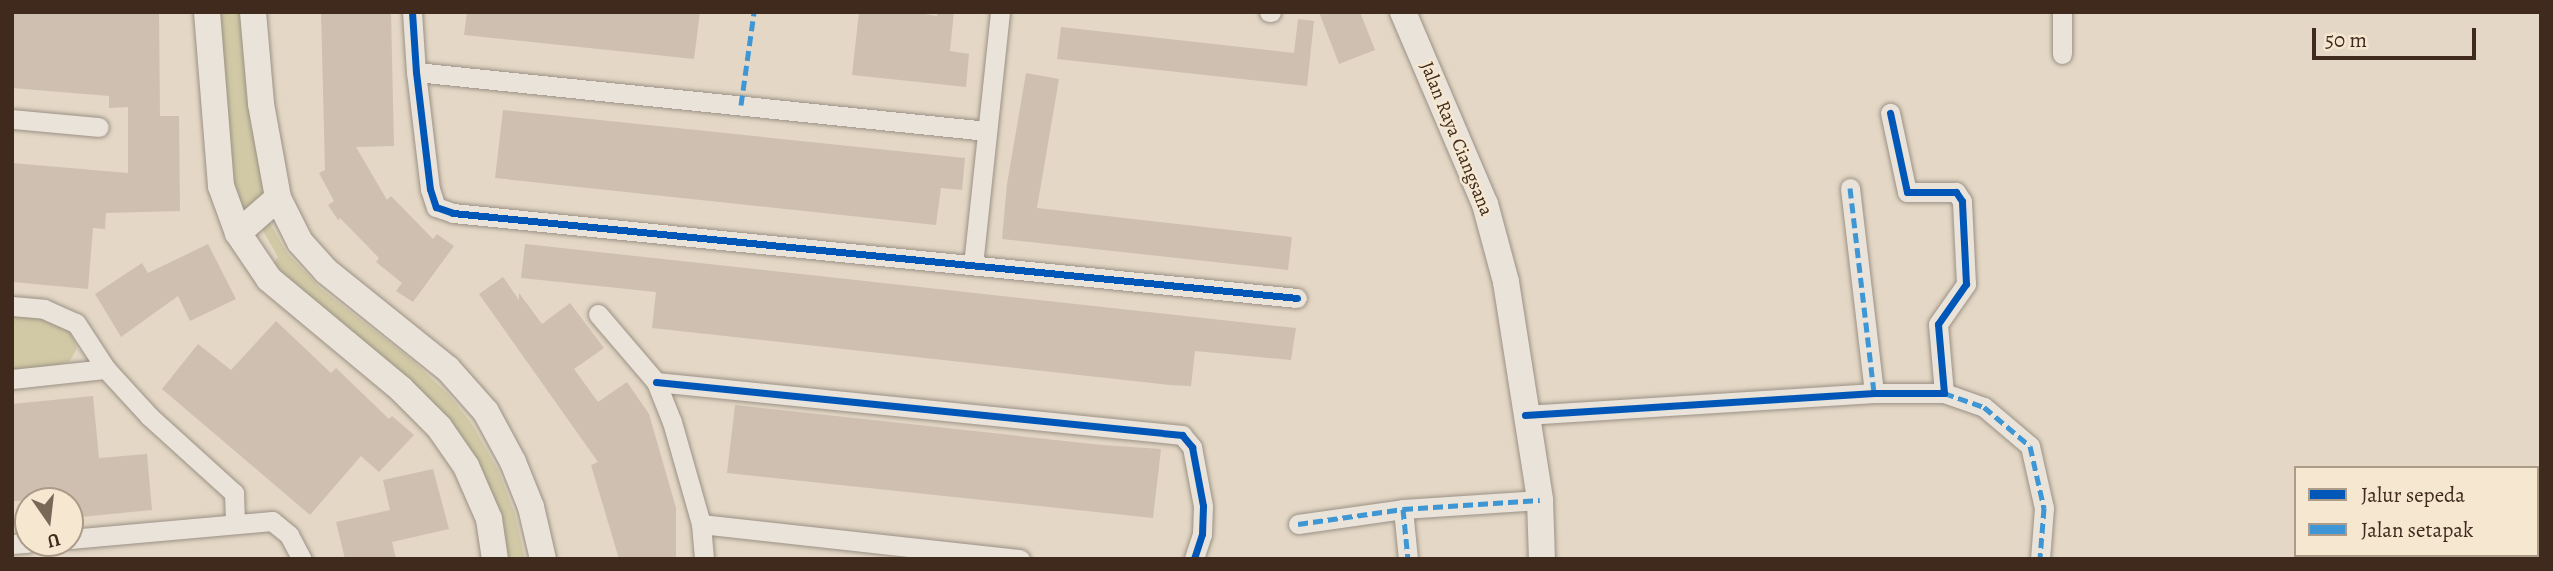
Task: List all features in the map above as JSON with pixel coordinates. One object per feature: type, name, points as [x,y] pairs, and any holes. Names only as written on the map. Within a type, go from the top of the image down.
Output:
[{"type":"street","points":[[207,12],[221,186],[238,233],[269,279],[401,389],[439,427],[466,466],[489,519],[495,559]]},
{"type":"street","points":[[253,12],[261,104],[278,198],[300,243],[326,271],[448,369],[486,412],[513,462],[531,507],[543,559]]},
{"type":"street","points":[[412,12],[415,72],[430,189],[436,206],[453,213],[1297,298]]},
{"type":"street","points":[[973,265],[1000,12]]},
{"type":"street","name":"Jalan Raya Ciangsana","points":[[1404,12],[1485,204],[1506,282],[1540,500],[1542,559]]},
{"type":"street","points":[[2062,12],[2062,54]]},
{"type":"street","points":[[415,72],[987,131]]},
{"type":"street","points":[[1890,113],[1907,192],[1956,192],[1962,201],[1966,284],[1938,324],[1944,393]]},
{"type":"street","points":[[12,119],[99,127]]},
{"type":"street","points":[[1850,188],[1874,393]]},
{"type":"street","points":[[238,233],[278,198]]},
{"type":"street","points":[[12,306],[44,309],[76,323],[106,369],[149,416],[234,493],[234,523]]},
{"type":"street","points":[[598,314],[656,382],[672,422],[701,524],[704,559]]},
{"type":"street","points":[[12,379],[106,369]]},
{"type":"street","points":[[656,382],[1182,435],[1192,447],[1203,506],[1202,534],[1194,559]]},
{"type":"street","points":[[1525,415],[1874,393],[1944,393],[1984,407],[2030,446],[2043,508],[2040,559]]},
{"type":"street","points":[[1298,524],[1403,509],[1540,500]]},
{"type":"street","points":[[1403,509],[1408,559]]},
{"type":"street","points":[[84,538],[272,521],[289,535],[302,559]]},
{"type":"street","points":[[701,524],[1020,559]]},
{"type":"shaded area","points":[[207,12],[253,12],[278,198],[238,233]]},
{"type":"shaded area","points":[[263,218],[270,223],[287,253],[320,288],[413,361],[448,394],[472,424],[498,470],[515,514],[525,559],[508,559],[500,519],[484,477],[273,264],[278,257],[261,227]]},
{"type":"shaded area","points":[[12,316],[42,318],[71,332],[77,348],[70,361],[51,367],[12,371]]},
{"type":"building","points":[[12,12],[159,12],[160,116],[179,116],[180,211],[106,213],[105,229],[93,228],[88,289],[12,282],[12,163],[128,173],[128,107],[109,108],[109,96],[12,88]]},
{"type":"building","points":[[321,12],[391,12],[394,146],[356,147],[387,200],[391,196],[433,239],[437,234],[454,246],[413,302],[396,291],[402,283],[376,262],[379,258],[340,218],[338,220],[328,205],[334,201],[319,173],[325,170]]},
{"type":"building","points":[[467,12],[700,12],[694,59],[464,35]]},
{"type":"building","points":[[859,12],[911,12],[937,16],[938,12],[954,12],[950,51],[969,54],[966,87],[852,75]]},
{"type":"building","points":[[1319,12],[1360,12],[1375,50],[1339,64]]},
{"type":"building","points":[[1298,19],[1314,21],[1307,86],[1057,59],[1061,27],[1294,53]]},
{"type":"building","points":[[1026,73],[1059,79],[1037,208],[1292,237],[1288,270],[1002,239],[1007,184]]},
{"type":"building","points":[[503,110],[965,158],[962,190],[941,188],[936,225],[495,178]]},
{"type":"building","points":[[208,244],[236,299],[190,321],[178,296],[121,337],[95,294],[142,263],[148,273]]},
{"type":"building","points":[[525,244],[1296,328],[1291,360],[1195,351],[1191,386],[1170,385],[652,328],[656,292],[521,278]]},
{"type":"building","points":[[503,277],[519,300],[519,293],[542,324],[570,303],[604,348],[574,369],[598,402],[627,382],[649,414],[676,508],[676,559],[619,559],[591,465],[598,462],[479,294]]},
{"type":"building","points":[[276,321],[331,373],[336,368],[389,419],[392,416],[414,435],[379,472],[361,456],[310,515],[162,389],[198,344],[231,370]]},
{"type":"building","points":[[93,396],[99,458],[147,454],[152,510],[84,517],[84,487],[14,487],[12,501],[12,404]]},
{"type":"building","points":[[735,405],[1161,449],[1153,518],[727,473]]},
{"type":"building","points":[[433,469],[449,529],[392,542],[396,559],[345,559],[336,522],[390,510],[383,480]]},
{"type":"marked path","points":[[741,105],[754,12]]},
{"type":"marked path","points":[[1850,188],[1874,393]]},
{"type":"marked path","points":[[1944,393],[1984,407],[2030,446],[2044,508],[2040,559]]},
{"type":"marked path","points":[[1403,509],[1540,500]]},
{"type":"marked path","points":[[1298,524],[1403,509],[1408,559]]},
{"type":"cycle path","points":[[412,12],[430,189],[436,207],[453,213],[1297,298]]},
{"type":"cycle path","points":[[1525,415],[1874,393],[1944,393],[1938,324],[1966,284],[1962,201],[1956,192],[1907,192],[1890,113]]},
{"type":"cycle path","points":[[656,382],[1182,435],[1192,447],[1203,506],[1202,534],[1194,559]]}]
